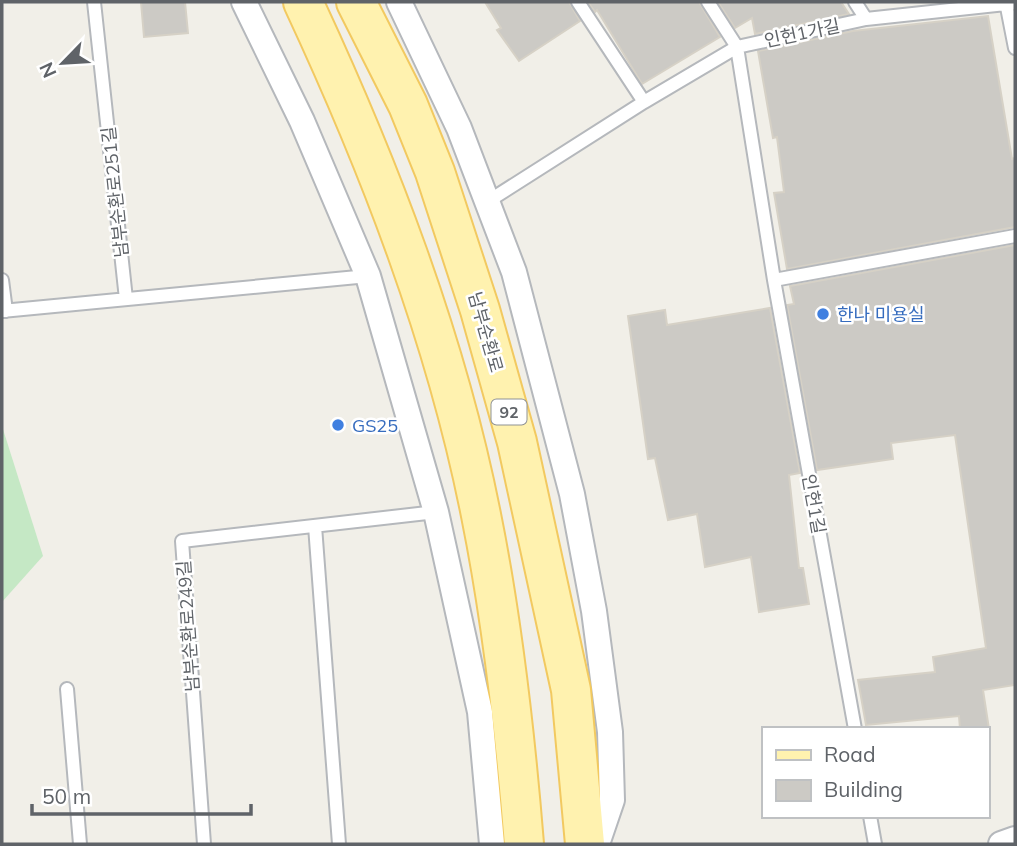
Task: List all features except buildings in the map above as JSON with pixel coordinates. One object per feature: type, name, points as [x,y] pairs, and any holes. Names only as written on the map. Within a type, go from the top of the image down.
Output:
[{"type":"main road","points":[[303,2],[348,99],[411,267],[446,376],[481,513],[510,683],[524,844]]},
{"type":"main road","name":"남부순환로","points":[[356,2],[408,105],[435,172],[480,310],[517,442],[572,690],[585,844]]},
{"type":"street","points":[[244,2],[302,121],[368,276],[436,512],[480,712],[492,844]]},
{"type":"street","points":[[399,2],[459,128],[514,272],[572,494],[594,611],[610,732],[612,800],[597,844]]},
{"type":"street","points":[[1001,844],[1015,839]]},
{"type":"lane","name":"남부순환로251길","points":[[94,2],[126,299]]},
{"type":"lane","points":[[578,2],[644,102]]},
{"type":"lane","name":"인헌1길","points":[[708,2],[737,47],[774,280],[855,727]]},
{"type":"lane","name":"인헌1가길","points":[[855,2],[866,19]]},
{"type":"lane","points":[[1010,3],[1015,48]]},
{"type":"lane","name":"인헌1가길","points":[[737,47],[866,19],[1010,3]]},
{"type":"lane","points":[[487,202],[644,102],[737,47]]},
{"type":"lane","points":[[774,280],[1015,236]]},
{"type":"lane","points":[[2,280],[4,311],[368,276]]},
{"type":"lane","name":"남부순환로249길","points":[[204,844],[182,541],[436,512]]},
{"type":"lane","points":[[315,526],[339,844]]},
{"type":"lane","points":[[67,689],[80,844]]},
{"type":"lane","points":[[870,818],[875,844]]},
{"type":"green space","points":[[2,426],[43,556],[2,602]]},
{"type":"place","name":"한나 미용실","points":[[823,314]]},
{"type":"place","name":"GS25","points":[[338,425]]}]
